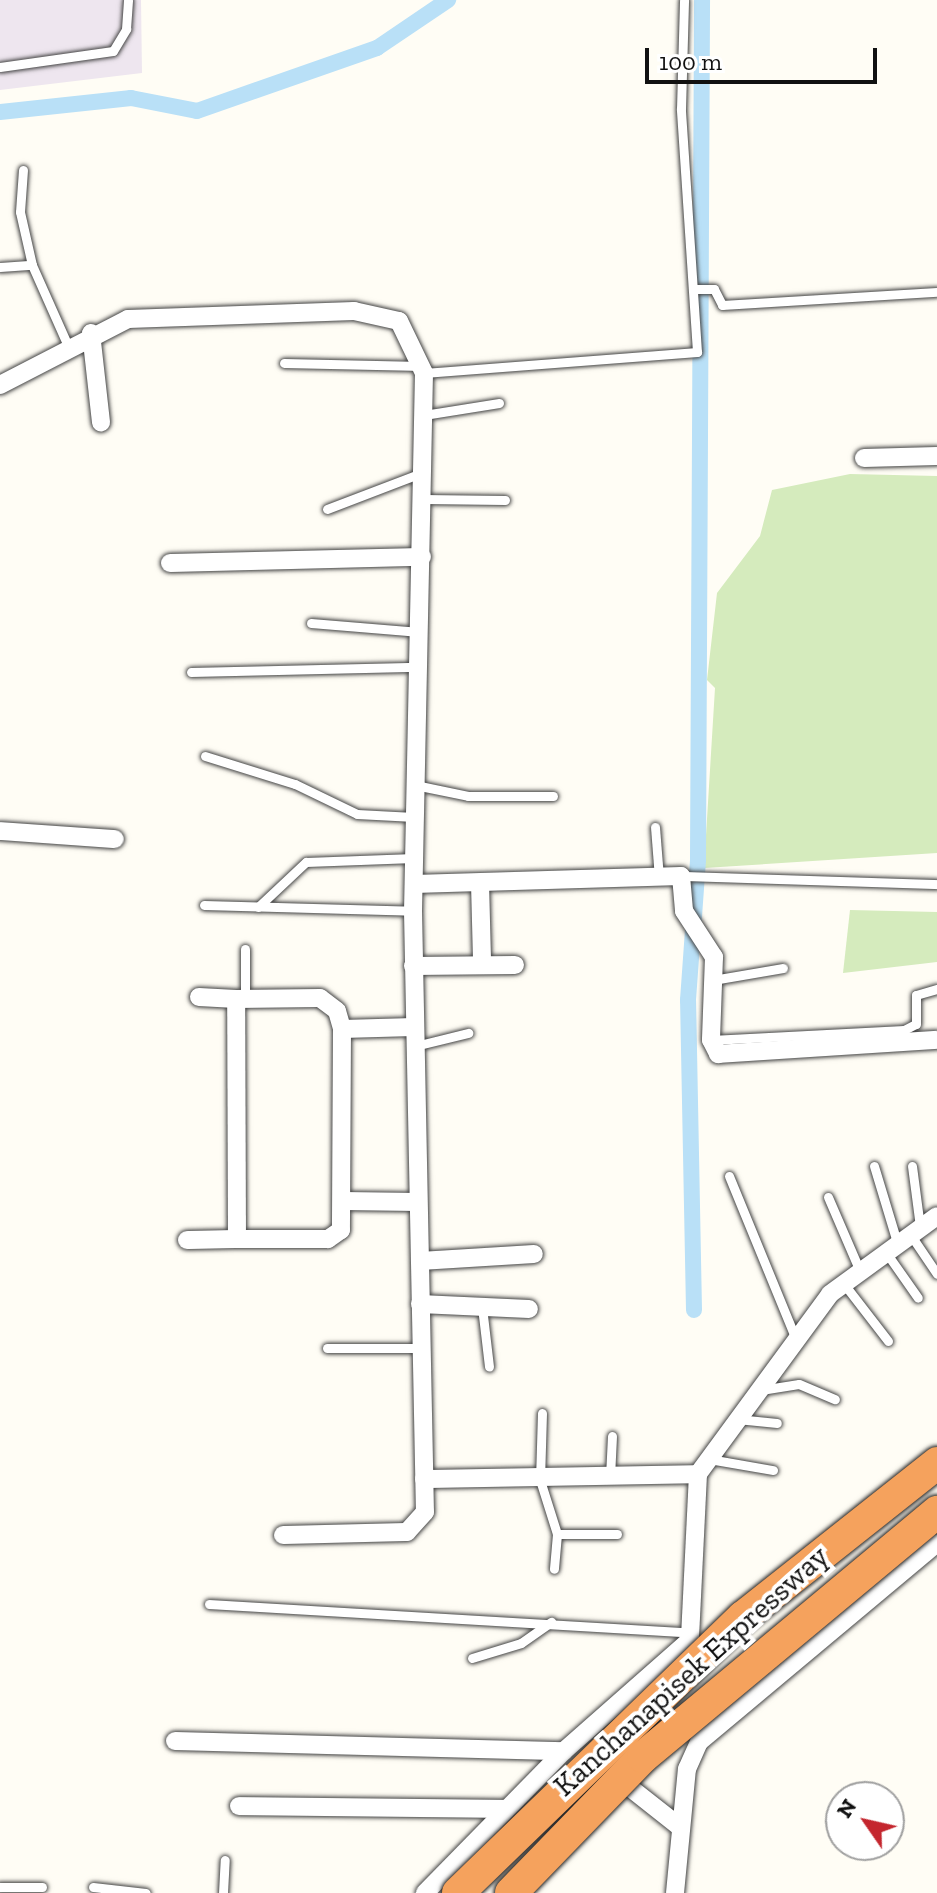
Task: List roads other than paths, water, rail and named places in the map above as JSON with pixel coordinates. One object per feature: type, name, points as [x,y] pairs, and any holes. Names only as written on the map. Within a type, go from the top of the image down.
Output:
[{"type":"highway","name":"Kanchanapisek Expressway","points":[[458,1893],[743,1617],[937,1463]]},
{"type":"highway","name":"Kanchanapisek Expressway","points":[[511,1893],[643,1757],[937,1512]]},
{"type":"street","points":[[0,385],[91,333],[128,319],[376,311],[408,331],[423,370],[424,472],[413,966],[425,1512],[407,1532],[283,1535]]},
{"type":"street","points":[[91,333],[101,422]]},
{"type":"street","points":[[864,458],[937,456]]},
{"type":"street","points":[[170,563],[422,557]]},
{"type":"street","points":[[0,831],[115,839]]},
{"type":"street","points":[[414,884],[681,876],[684,911],[711,947],[713,1050],[726,1056],[861,1039],[937,1040]]},
{"type":"street","points":[[480,883],[482,962]]},
{"type":"street","points":[[413,966],[482,962],[515,965]]},
{"type":"street","points":[[187,1240],[336,1238],[343,1201],[342,1029],[337,1011],[320,998],[199,997]]},
{"type":"street","points":[[237,1239],[241,999]]},
{"type":"street","points":[[342,1029],[414,1036]]},
{"type":"street","points":[[343,1201],[418,1202]]},
{"type":"street","points":[[425,1893],[567,1748],[693,1633],[704,1467],[795,1337],[843,1283],[937,1216]]},
{"type":"street","points":[[420,1261],[534,1254]]},
{"type":"street","points":[[420,1304],[481,1304],[529,1309]]},
{"type":"street","points":[[424,1479],[610,1481],[704,1467]]},
{"type":"street","points":[[675,1893],[687,1769],[699,1742],[937,1543]]},
{"type":"street","points":[[175,1741],[567,1748],[681,1828]]},
{"type":"street","points":[[239,1806],[505,1809]]},
{"type":"lane","points":[[0,67],[113,51],[126,29],[128,0]]},
{"type":"lane","points":[[284,363],[423,370],[682,358],[699,346],[681,109],[684,0]]},
{"type":"lane","points":[[23,170],[20,212],[32,265],[68,346]]},
{"type":"lane","points":[[0,267],[32,265]]},
{"type":"lane","points":[[694,289],[714,289],[722,305],[937,292]]},
{"type":"lane","points":[[424,415],[499,403]]},
{"type":"lane","points":[[327,509],[424,472]]},
{"type":"lane","points":[[423,499],[505,500]]},
{"type":"lane","points":[[311,623],[421,632]]},
{"type":"lane","points":[[191,672],[419,667]]},
{"type":"lane","points":[[205,756],[295,784],[357,814],[414,817]]},
{"type":"lane","points":[[415,785],[468,796],[553,796]]},
{"type":"lane","points":[[655,827],[659,878]]},
{"type":"lane","points":[[258,907],[306,862],[414,858]]},
{"type":"lane","points":[[681,876],[937,884]]},
{"type":"lane","points":[[204,905],[413,911]]},
{"type":"lane","points":[[241,999],[245,949]]},
{"type":"lane","points":[[713,980],[783,968]]},
{"type":"lane","points":[[861,1039],[912,1028],[916,995],[937,989]]},
{"type":"lane","points":[[414,1036],[468,1033]]},
{"type":"lane","points":[[874,1166],[903,1238],[918,1298]]},
{"type":"lane","points":[[903,1238],[912,1166]]},
{"type":"lane","points":[[729,1176],[795,1337]]},
{"type":"lane","points":[[828,1197],[859,1269]]},
{"type":"lane","points":[[903,1238],[937,1274]]},
{"type":"lane","points":[[843,1283],[888,1341]]},
{"type":"lane","points":[[481,1304],[489,1367]]},
{"type":"lane","points":[[327,1348],[421,1348]]},
{"type":"lane","points":[[757,1391],[799,1384],[835,1399]]},
{"type":"lane","points":[[542,1413],[540,1480],[557,1534],[554,1569]]},
{"type":"lane","points":[[737,1419],[777,1423]]},
{"type":"lane","points":[[610,1481],[612,1436]]},
{"type":"lane","points":[[704,1467],[773,1470]]},
{"type":"lane","points":[[557,1534],[617,1534]]},
{"type":"lane","points":[[209,1604],[551,1622],[693,1633]]},
{"type":"lane","points":[[472,1658],[521,1643],[551,1622]]},
{"type":"lane","points":[[223,1893],[225,1860]]},
{"type":"lane","points":[[0,1887],[42,1887]]},
{"type":"lane","points":[[93,1887],[146,1893]]},
{"type":"waterway","points":[[0,112],[131,98],[197,111],[377,48],[448,0]]},
{"type":"waterway","points":[[694,1310],[688,1000],[698,859],[702,0]]}]
